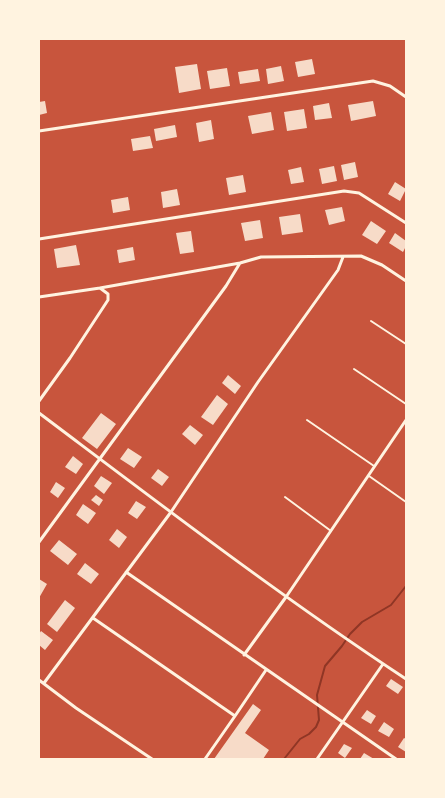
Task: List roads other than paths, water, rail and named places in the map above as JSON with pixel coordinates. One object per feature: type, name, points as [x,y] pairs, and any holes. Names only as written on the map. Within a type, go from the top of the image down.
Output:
[{"type":"street","points":[[39,131],[373,81],[390,86],[406,97]]},
{"type":"street","points":[[39,239],[344,191],[359,193],[406,223]]},
{"type":"street","points":[[39,297],[100,288],[261,258],[291,256],[343,258],[360,256],[372,260],[406,281]]},
{"type":"street","points":[[44,683],[170,512],[258,382],[338,270],[343,258]]},
{"type":"street","points":[[39,542],[226,286],[240,263]]},
{"type":"street","points":[[39,400],[104,308],[108,300],[108,294],[100,288]]},
{"type":"street","points":[[39,413],[286,597],[349,642],[406,679]]},
{"type":"street","points":[[244,655],[286,597],[406,420]]},
{"type":"street","points":[[126,572],[396,759]]},
{"type":"street","points":[[93,618],[235,716]]},
{"type":"street","points":[[317,759],[383,664]]},
{"type":"street","points":[[205,759],[266,670]]},
{"type":"street","points":[[39,680],[76,708],[152,759]]},
{"type":"lane","points":[[371,320],[406,344]]},
{"type":"lane","points":[[354,369],[406,404]]},
{"type":"lane","points":[[307,420],[374,466]]},
{"type":"lane","points":[[368,475],[406,502]]},
{"type":"lane","points":[[285,497],[331,531]]},
{"type":"waterway","points":[[284,759],[300,739],[316,727],[319,720],[317,695],[325,666],[362,622],[391,605],[406,586]]}]
